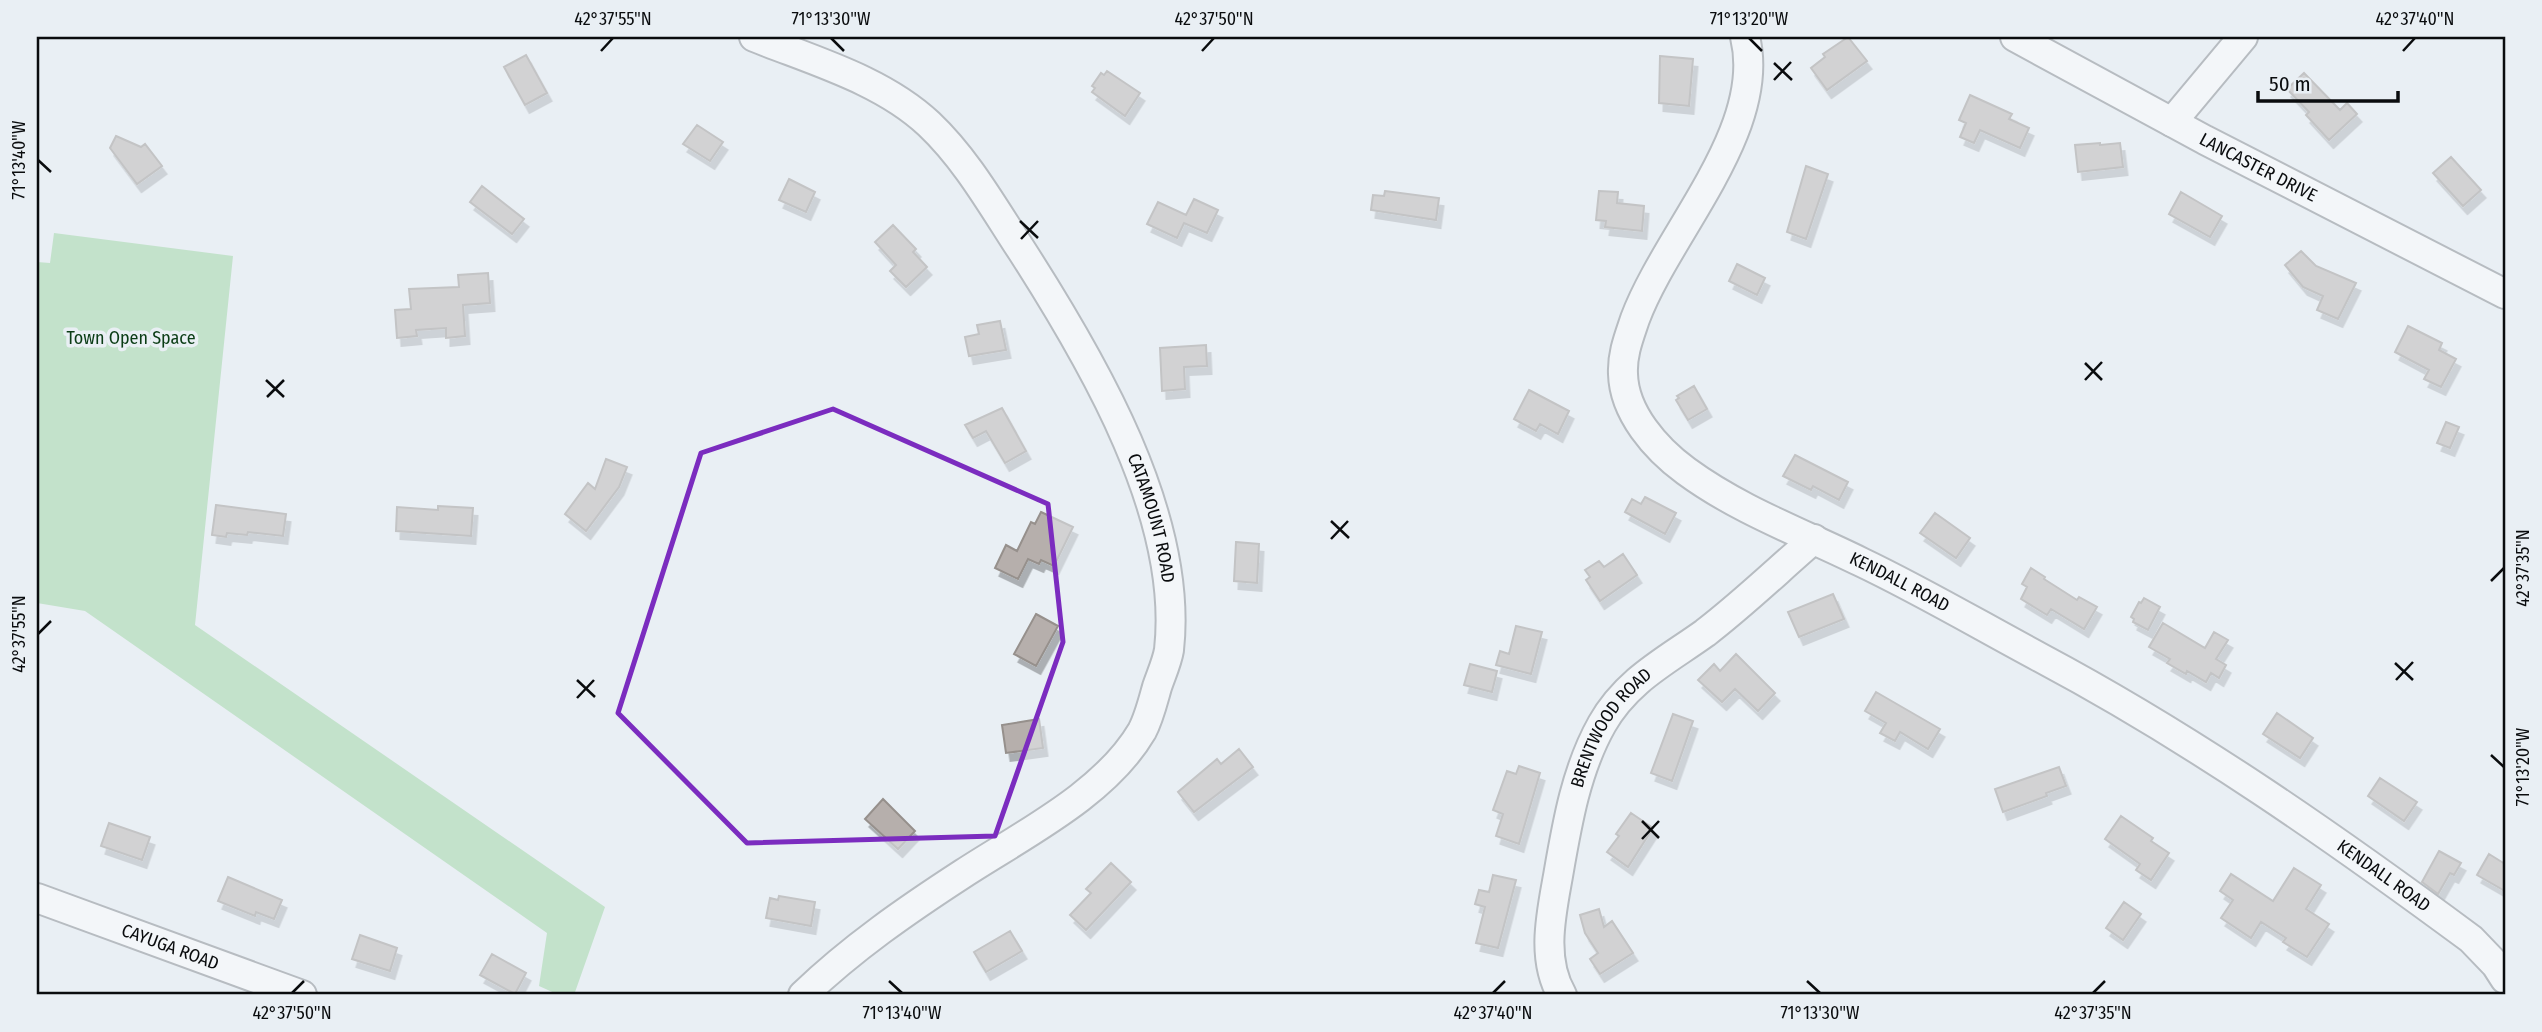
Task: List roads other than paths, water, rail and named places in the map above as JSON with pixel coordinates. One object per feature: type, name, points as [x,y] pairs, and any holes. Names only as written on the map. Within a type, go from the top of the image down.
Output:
[{"type":"street","name":"CATAMOUNT ROAD","points":[[754,37],[900,100],[931,125],[970,170],[1039,278],[1091,367],[1122,429],[1150,503],[1164,560],[1170,606],[1169,653],[1143,729],[1123,756],[1090,789],[1029,833],[866,939],[803,995]]},
{"type":"street","name":"KENDALL ROAD","points":[[1745,37],[1750,75],[1745,102],[1732,137],[1662,262],[1625,347],[1623,375],[1631,408],[1650,438],[1684,470],[1733,501],[1865,564],[2057,666],[2241,776],[2471,939],[2496,965],[2505,979]]},
{"type":"street","name":"LANCASTER DRIVE","points":[[2014,37],[2505,294]]},
{"type":"street","points":[[2172,122],[2243,37]]},
{"type":"street","name":"BRENTWOOD ROAD","points":[[1562,995],[1550,966],[1550,919],[1574,794],[1584,761],[1603,722],[1628,690],[1660,662],[1704,633],[1814,539]]},
{"type":"street","name":"CAYUGA ROAD","points":[[37,898],[302,995]]},
{"type":"park label","name":"Town Open Space","points":[[131,338]]}]
